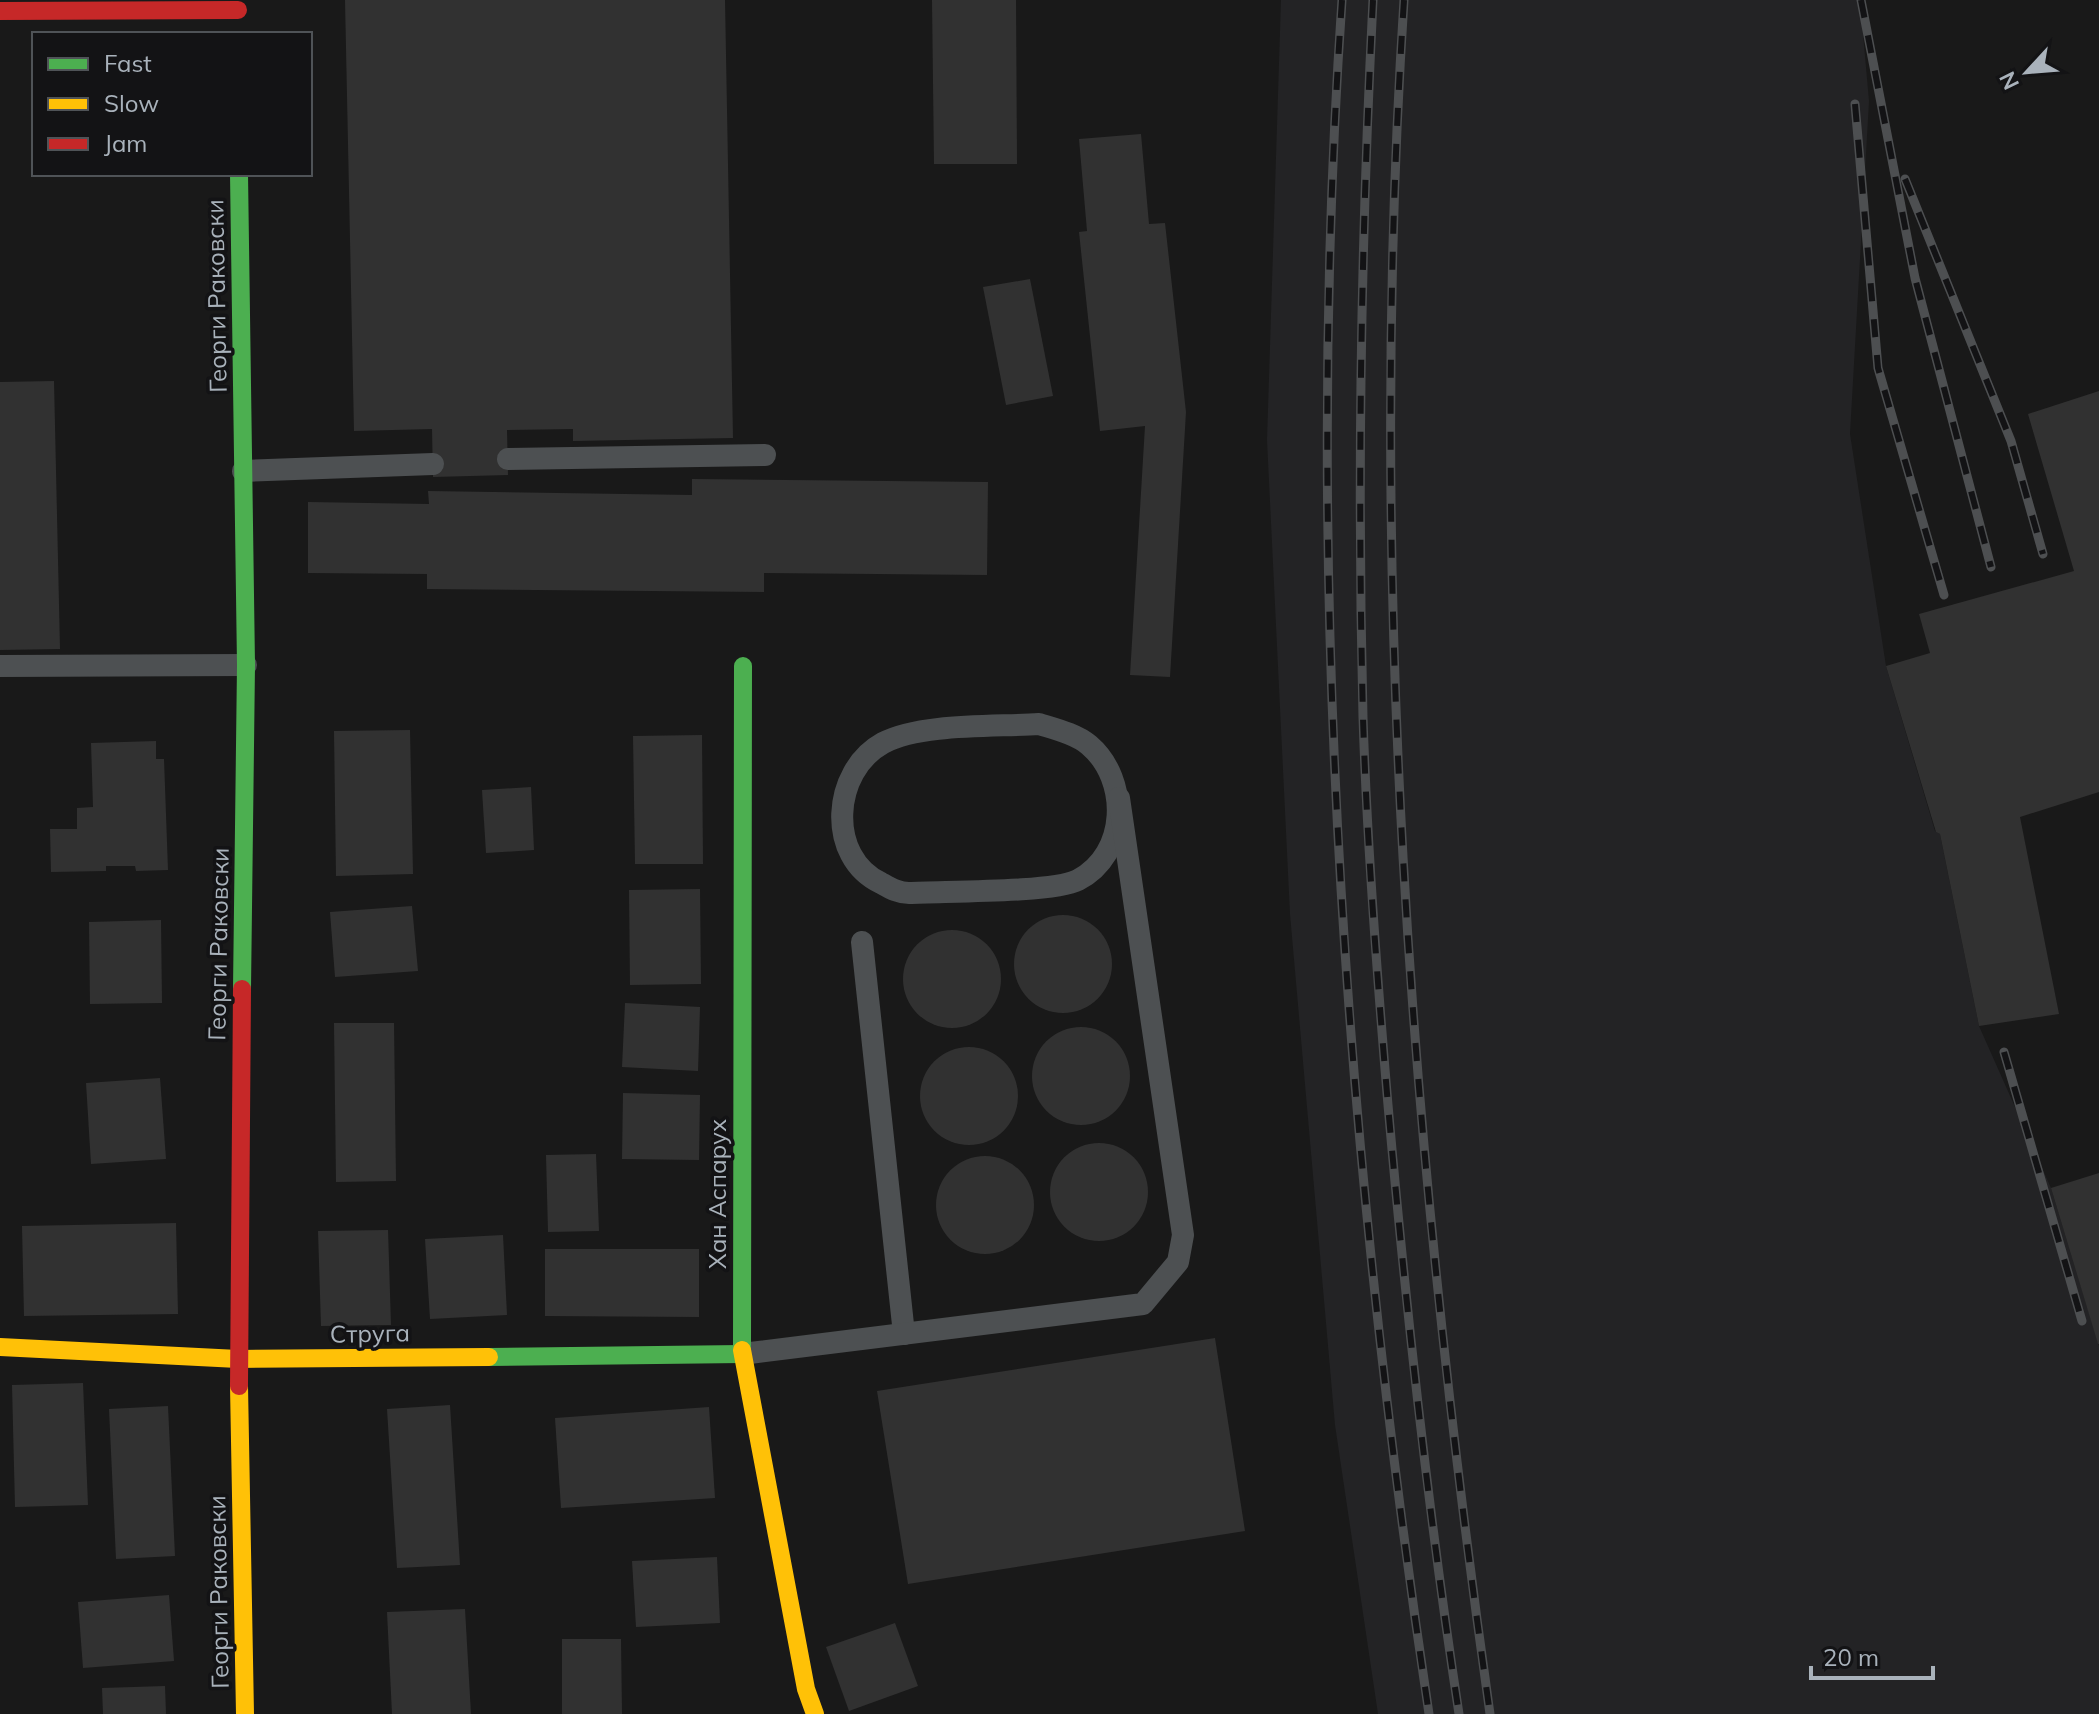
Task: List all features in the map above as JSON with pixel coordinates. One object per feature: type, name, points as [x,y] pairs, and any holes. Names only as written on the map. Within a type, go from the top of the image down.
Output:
[{"type":"street","points":[[0,11],[238,5],[238,32]]},
{"type":"street","name":"Георги Раковски","points":[[239,176],[246,665],[238,1359],[245,1714]]},
{"type":"street","name":"Хан Аспарух","points":[[743,666],[742,1354],[806,1689],[815,1714]]},
{"type":"street","name":"Струга","points":[[0,1347],[238,1359],[742,1354]]},
{"type":"lane","points":[[508,459],[765,455]]},
{"type":"lane","points":[[243,471],[433,464]]},
{"type":"lane","points":[[0,666],[246,665]]},
{"type":"lane","points":[[742,1354],[1143,1304],[1178,1262],[1183,1235],[1119,798],[1109,769],[1089,744],[1039,724],[913,733],[882,744],[858,764],[844,792],[841,824],[851,854],[872,879],[900,893],[1051,886],[1078,880],[1102,859],[1116,831],[1119,798]]},
{"type":"lane","points":[[862,942],[904,1334]]},
{"type":"shaded area","points":[[1281,0],[1860,0],[1869,101],[1850,434],[1886,666],[1935,831],[1940,834],[1979,1026],[2051,1188],[2099,1346],[2099,1714],[1378,1714],[1335,1425],[1290,914],[1267,440]]},
{"type":"building","points":[[345,0],[725,0],[733,438],[573,441],[573,429],[507,430],[508,475],[433,477],[432,429],[354,431]]},
{"type":"building","points":[[932,0],[1016,0],[1017,164],[934,164]]},
{"type":"building","points":[[1141,134],[1149,224],[1165,223],[1186,412],[1170,677],[1130,675],[1145,426],[1100,431],[1079,232],[1087,231],[1079,139]]},
{"type":"building","points":[[1030,279],[1053,396],[1006,405],[983,287]]},
{"type":"building","points":[[54,381],[60,649],[0,650],[0,382]]},
{"type":"building","points":[[2099,391],[2099,792],[2020,817],[2059,1014],[1979,1026],[1940,834],[1936,832],[1886,666],[1930,653],[1919,614],[2074,571],[2028,414]]},
{"type":"building","points":[[692,479],[988,482],[987,575],[764,573],[764,592],[427,589],[427,574],[308,573],[308,502],[429,504],[428,491],[692,495]]},
{"type":"building","points":[[410,730],[413,874],[336,876],[334,731]]},
{"type":"building","points":[[702,735],[703,864],[635,864],[633,736]]},
{"type":"building","points":[[156,741],[156,759],[164,759],[168,870],[136,871],[135,866],[106,866],[106,871],[51,872],[50,829],[77,829],[77,808],[93,807],[91,743]]},
{"type":"building","points":[[531,787],[534,850],[486,853],[482,790]]},
{"type":"building","points":[[700,889],[701,984],[630,985],[629,890]]},
{"type":"building","points":[[412,906],[418,971],[335,977],[330,912]]},
{"type":"building","points":[[1063,915],[1082,919],[1098,929],[1108,945],[1112,964],[1108,983],[1098,999],[1082,1009],[1063,1013],[1044,1009],[1028,999],[1018,983],[1014,964],[1018,945],[1028,929],[1044,919]]},
{"type":"building","points":[[161,920],[162,1003],[90,1004],[89,922]]},
{"type":"building","points":[[952,930],[971,934],[987,944],[997,960],[1001,979],[997,998],[987,1014],[971,1024],[952,1028],[933,1024],[917,1014],[907,998],[903,979],[907,960],[917,944],[933,934]]},
{"type":"building","points":[[625,1003],[700,1007],[698,1071],[622,1067]]},
{"type":"building","points":[[334,1023],[394,1023],[396,1181],[336,1182]]},
{"type":"building","points":[[1081,1027],[1100,1031],[1116,1041],[1126,1057],[1130,1076],[1126,1095],[1116,1111],[1100,1121],[1081,1125],[1062,1121],[1046,1111],[1036,1095],[1032,1076],[1036,1057],[1046,1041],[1062,1031]]},
{"type":"building","points":[[969,1047],[988,1051],[1004,1061],[1014,1077],[1018,1096],[1014,1115],[1004,1131],[988,1141],[969,1145],[950,1141],[934,1131],[924,1115],[920,1096],[924,1077],[934,1061],[950,1051]]},
{"type":"building","points":[[160,1078],[166,1159],[91,1164],[86,1083]]},
{"type":"building","points":[[623,1093],[700,1095],[699,1160],[622,1159]]},
{"type":"building","points":[[1099,1143],[1118,1147],[1134,1157],[1144,1173],[1148,1192],[1144,1211],[1134,1227],[1118,1237],[1099,1241],[1080,1237],[1064,1227],[1054,1211],[1050,1192],[1054,1173],[1064,1157],[1080,1147]]},
{"type":"building","points":[[596,1154],[599,1231],[548,1232],[546,1155]]},
{"type":"building","points":[[985,1156],[1004,1160],[1020,1170],[1030,1186],[1034,1205],[1030,1224],[1020,1240],[1004,1250],[985,1254],[966,1250],[950,1240],[940,1224],[936,1205],[940,1186],[950,1170],[966,1160]]},
{"type":"building","points":[[2099,1173],[2099,1344],[2098,1344],[2051,1188]]},
{"type":"building","points":[[176,1223],[178,1314],[24,1316],[22,1226]]},
{"type":"building","points":[[388,1230],[391,1325],[321,1326],[318,1231]]},
{"type":"building","points":[[503,1235],[507,1315],[430,1319],[425,1239]]},
{"type":"building","points":[[545,1249],[699,1249],[699,1317],[545,1316]]},
{"type":"building","points":[[1215,1338],[1245,1531],[908,1584],[877,1391]]},
{"type":"building","points":[[83,1383],[88,1505],[15,1507],[12,1385]]},
{"type":"building","points":[[450,1405],[460,1565],[397,1568],[387,1409]]},
{"type":"building","points":[[168,1406],[175,1556],[116,1559],[109,1409]]},
{"type":"building","points":[[709,1407],[715,1498],[561,1508],[555,1418]]},
{"type":"building","points":[[717,1557],[720,1623],[636,1627],[632,1561]]},
{"type":"building","points":[[169,1595],[174,1661],[83,1668],[78,1602]]},
{"type":"building","points":[[465,1609],[471,1714],[392,1714],[387,1612]]},
{"type":"building","points":[[895,1623],[918,1686],[849,1711],[826,1647]]},
{"type":"building","points":[[562,1639],[621,1639],[622,1714],[562,1714]]},
{"type":"building","points":[[165,1686],[166,1714],[103,1714],[102,1688]]},
{"type":"railway","points":[[1342,0],[1331,213],[1327,428],[1330,643],[1339,859],[1354,1074],[1374,1289],[1429,1714]]},
{"type":"railway","points":[[1373,0],[1360,448],[1361,627],[1367,814],[1402,1258],[1428,1486],[1459,1714]]},
{"type":"railway","points":[[1404,0],[1394,215],[1391,429],[1394,644],[1403,859],[1418,1073],[1438,1287],[1490,1714]]},
{"type":"railway","points":[[1861,0],[1915,278],[1991,567]]},
{"type":"railway","points":[[1855,104],[1878,368],[1944,595]]},
{"type":"railway","points":[[1905,179],[2011,441],[2043,554]]},
{"type":"railway","points":[[2004,1052],[2082,1321]]},
{"type":"traffic: fast","points":[[239,176],[246,665],[242,989]]},
{"type":"traffic: fast","points":[[742,1350],[743,666]]},
{"type":"traffic: fast","points":[[489,1357],[742,1354]]},
{"type":"traffic: slow","points":[[0,1347],[238,1359],[489,1357]]},
{"type":"traffic: slow","points":[[742,1350],[806,1689],[815,1714]]},
{"type":"traffic: slow","points":[[239,1386],[245,1714]]},
{"type":"traffic: jam","points":[[0,11],[238,10]]},
{"type":"traffic: jam","points":[[239,1386],[242,989]]}]
